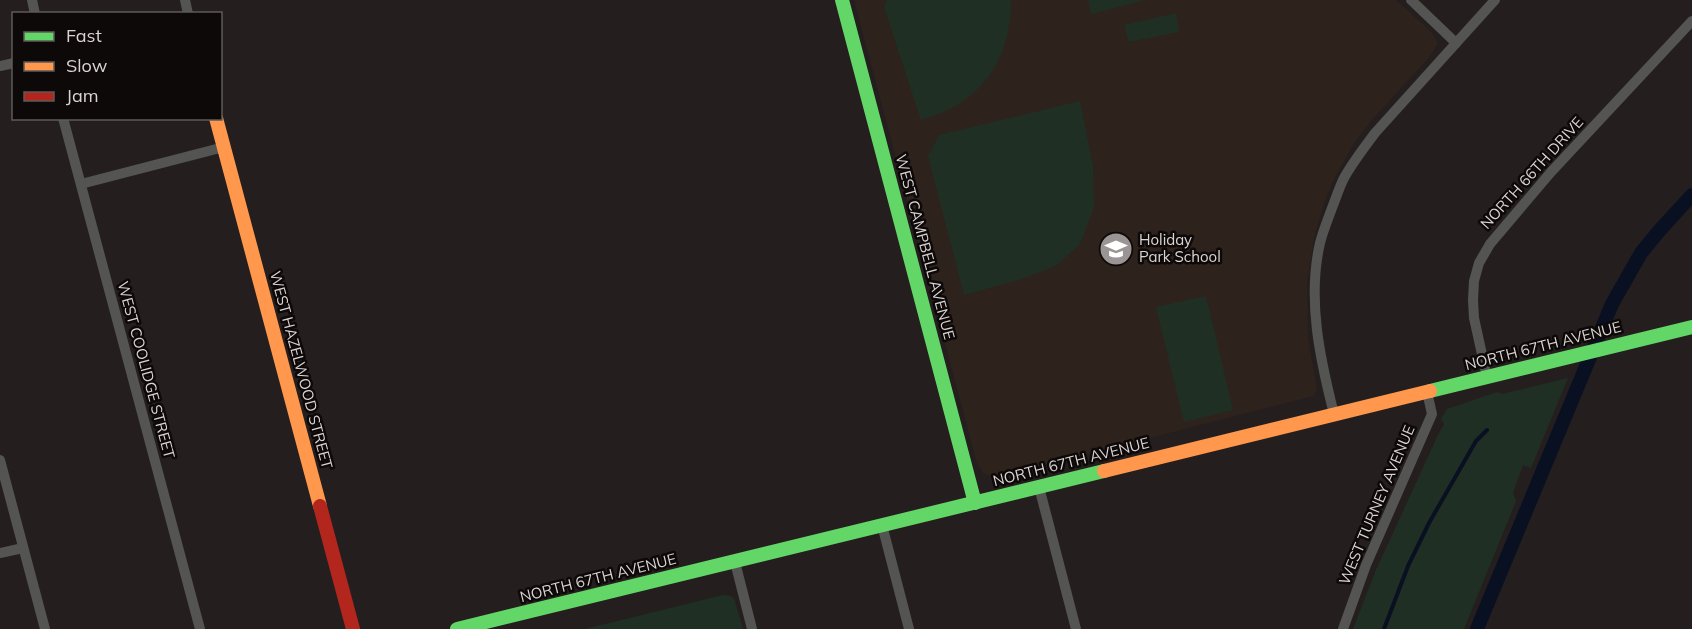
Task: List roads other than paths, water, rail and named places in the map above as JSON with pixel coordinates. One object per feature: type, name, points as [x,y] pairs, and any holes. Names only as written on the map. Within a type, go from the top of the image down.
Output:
[{"type":"main road","name":"WEST CAMPBELL AVENUE","points":[[842,0],[975,503]]},
{"type":"main road","name":"WEST HAZELWOOD STREET","points":[[217,120],[353,629]]},
{"type":"main road","name":"NORTH 67TH AVENUE","points":[[457,629],[1692,327]]},
{"type":"street","points":[[1411,0],[1456,43]]},
{"type":"street","points":[[1334,414],[1320,357],[1317,332],[1317,270],[1320,244],[1326,225],[1344,179],[1375,133],[1495,0]]},
{"type":"street","name":"NORTH 66TH DRIVE","points":[[1487,377],[1474,318],[1474,281],[1479,263],[1490,244],[1551,172],[1692,21]]},
{"type":"street","name":"WEST COOLIDGE STREET","points":[[64,120],[200,629]]},
{"type":"street","points":[[81,184],[224,147]]},
{"type":"street","name":"WEST TURNEY AVENUE","points":[[1342,629],[1366,565],[1432,414],[1427,392]]},
{"type":"street","points":[[0,460],[45,629]]},
{"type":"street","points":[[1039,487],[1076,629]]},
{"type":"street","points":[[882,525],[909,629]]},
{"type":"street","points":[[0,554],[23,548]]},
{"type":"street","points":[[735,562],[752,629]]},
{"type":"waterway","points":[[1477,629],[1612,304],[1641,253],[1692,195]]},
{"type":"waterway","points":[[1384,629],[1408,566],[1429,523],[1476,441],[1487,430]]},
{"type":"place","name":"Holiday Park School","points":[[1116,249]]}]
